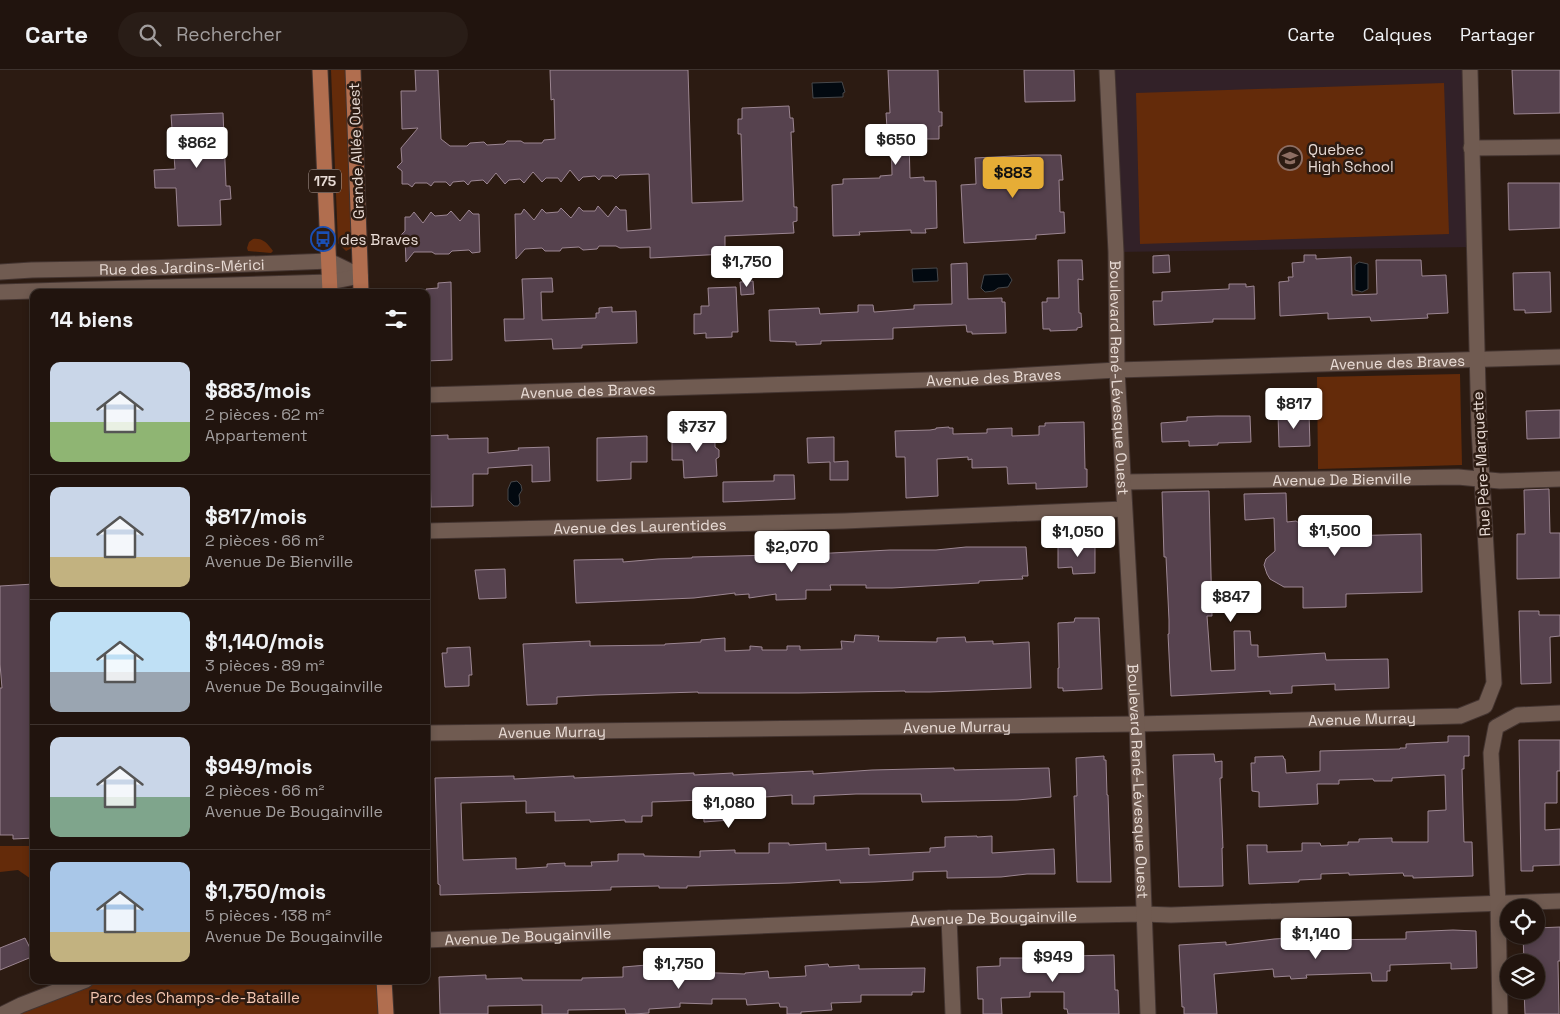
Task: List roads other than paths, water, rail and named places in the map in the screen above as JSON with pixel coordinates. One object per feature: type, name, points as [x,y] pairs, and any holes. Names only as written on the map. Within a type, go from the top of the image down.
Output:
[{"type":"main road","name":"175","points":[[320,70],[330,287]]},
{"type":"main road","name":"Grande Allée Ouest","points":[[353,70],[362,289]]},
{"type":"main road","points":[[384,984],[386,1014]]},
{"type":"street","name":"Boulevard René-Lévesque Ouest","points":[[1106,70],[1116,252],[1117,370],[1136,724],[1148,1014]]},
{"type":"street","name":"Rue Père-Marquette","points":[[1470,70],[1481,479],[1494,682],[1485,706]]},
{"type":"street","points":[[1471,148],[1560,147]]},
{"type":"street","name":"Rue des Jardins-Mérici","points":[[0,272],[328,261],[360,276]]},
{"type":"street","name":"Rue des Jardins-Mérici","points":[[198,289],[330,287],[360,276]]},
{"type":"street","name":"Rue des Jardins-Mérici","points":[[0,292],[30,292]]},
{"type":"street","name":"Avenue des Braves","points":[[430,395],[962,379],[1117,370],[1560,357]]},
{"type":"street","name":"Avenue De Bienville","points":[[1122,482],[1458,477],[1500,481],[1560,479]]},
{"type":"street","name":"Avenue des Laurentides","points":[[430,531],[844,521],[1124,509]]},
{"type":"street","name":"Avenue Murray","points":[[430,733],[1136,724],[1460,716],[1485,706]]},
{"type":"street","points":[[1500,1014],[1498,903],[1491,753],[1496,727],[1518,715],[1560,713]]},
{"type":"street","name":"Avenue De Bougainville","points":[[430,940],[949,918],[1171,915],[1560,900]]},
{"type":"street","points":[[949,918],[953,1014]]},
{"type":"street","points":[[3,1014],[76,984]]},
{"type":"place","name":"Quebec High School","points":[[1290,158]]},
{"type":"place","name":"des Braves","points":[[323,239]]},
{"type":"park label","name":"Parc des Champs-de-Bataille","points":[[195,997]]}]
